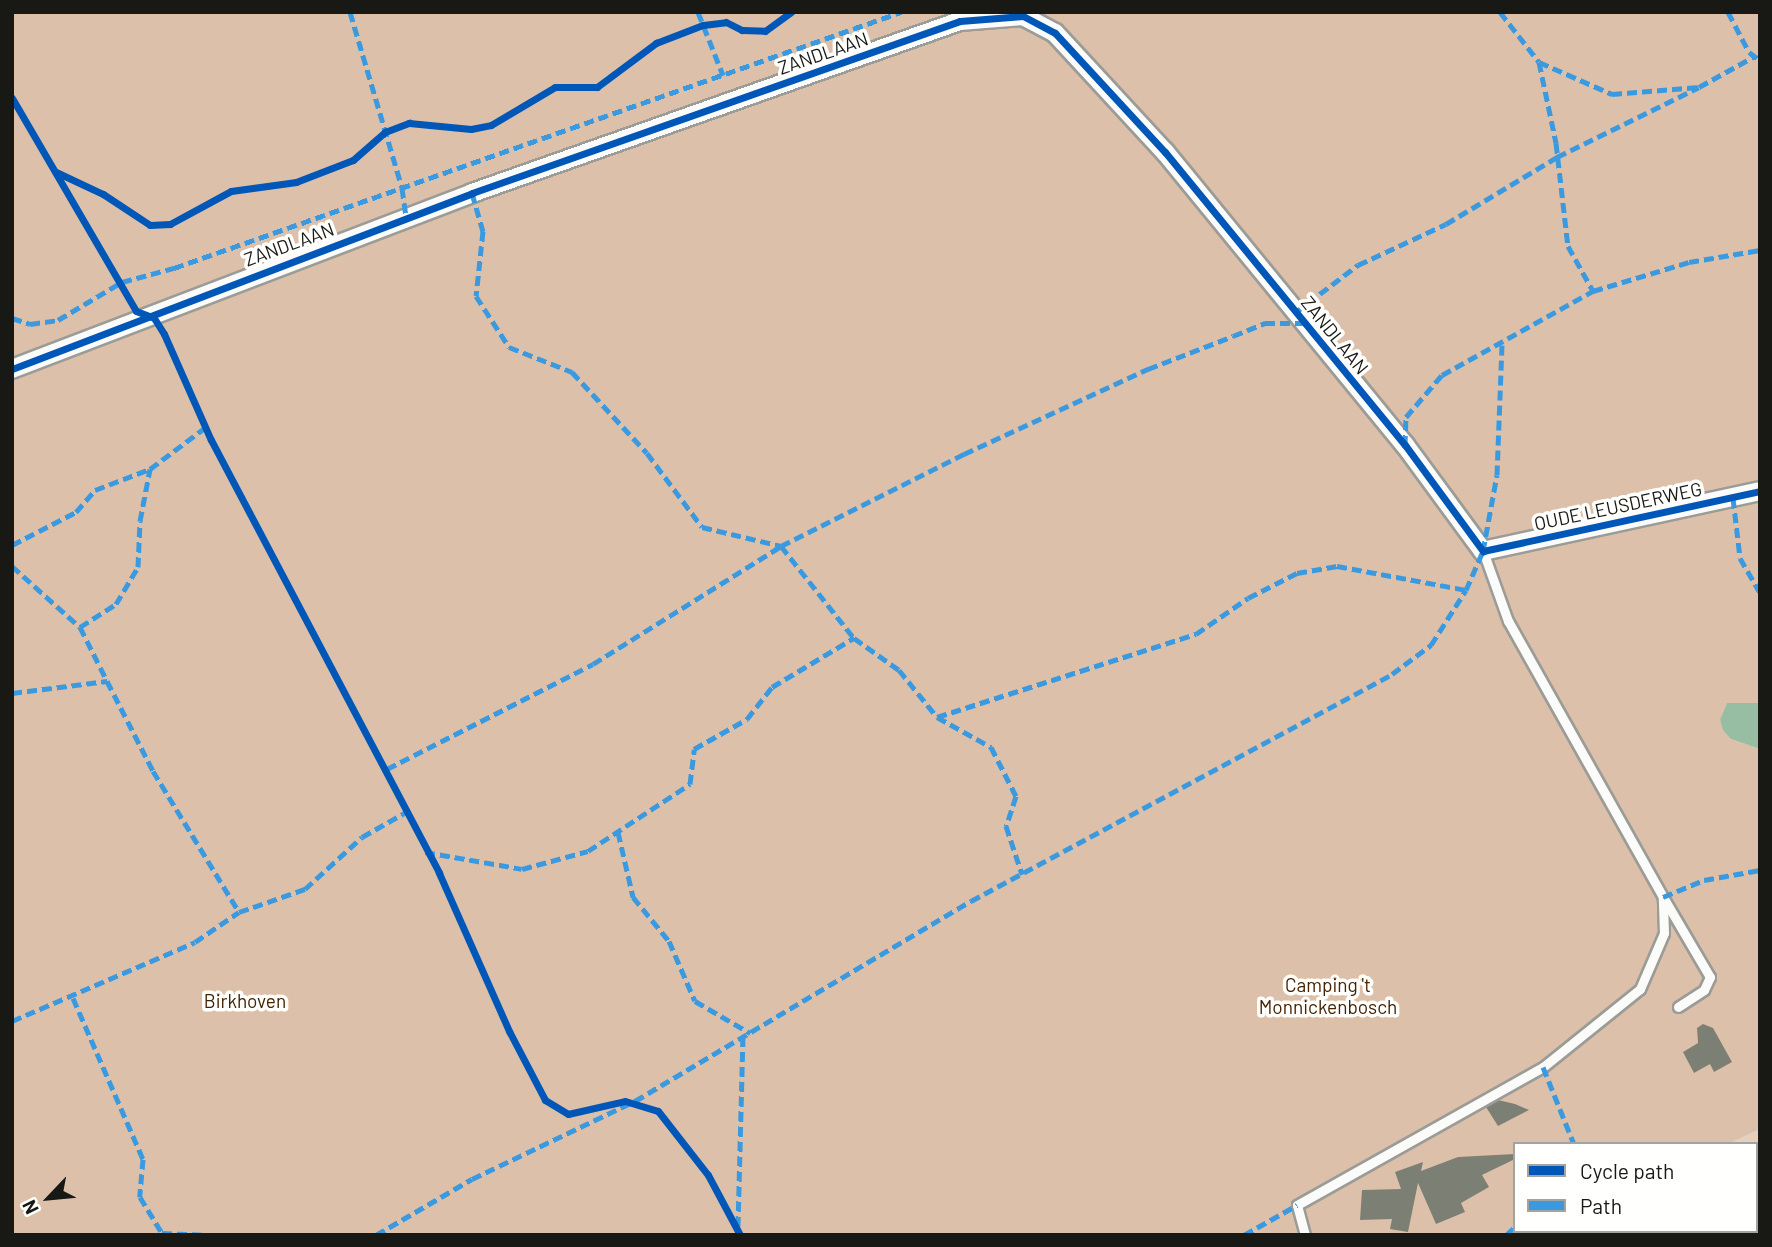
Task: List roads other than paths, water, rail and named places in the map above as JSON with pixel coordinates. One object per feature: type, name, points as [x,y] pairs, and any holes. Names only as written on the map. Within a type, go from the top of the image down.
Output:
[{"type":"street","name":"ZANDLAAN","points":[[12,369],[145,314],[461,197],[947,26],[1023,16],[1055,33],[1165,152],[1405,445],[1483,551]]},
{"type":"street","name":"OUDE LEUSDERWEG","points":[[1483,551],[1760,491]]},
{"type":"lane","points":[[1483,551],[1508,621],[1710,977],[1704,990],[1678,1007]]},
{"type":"lane","points":[[1313,1235],[1304,1232],[1297,1205],[1543,1067],[1640,989],[1664,933],[1663,897]]},
{"type":"park label","name":"Camping 't Monnickenbosch","points":[[1328,996]]},
{"type":"park label","name":"Birkhoven","points":[[245,1001]]}]
